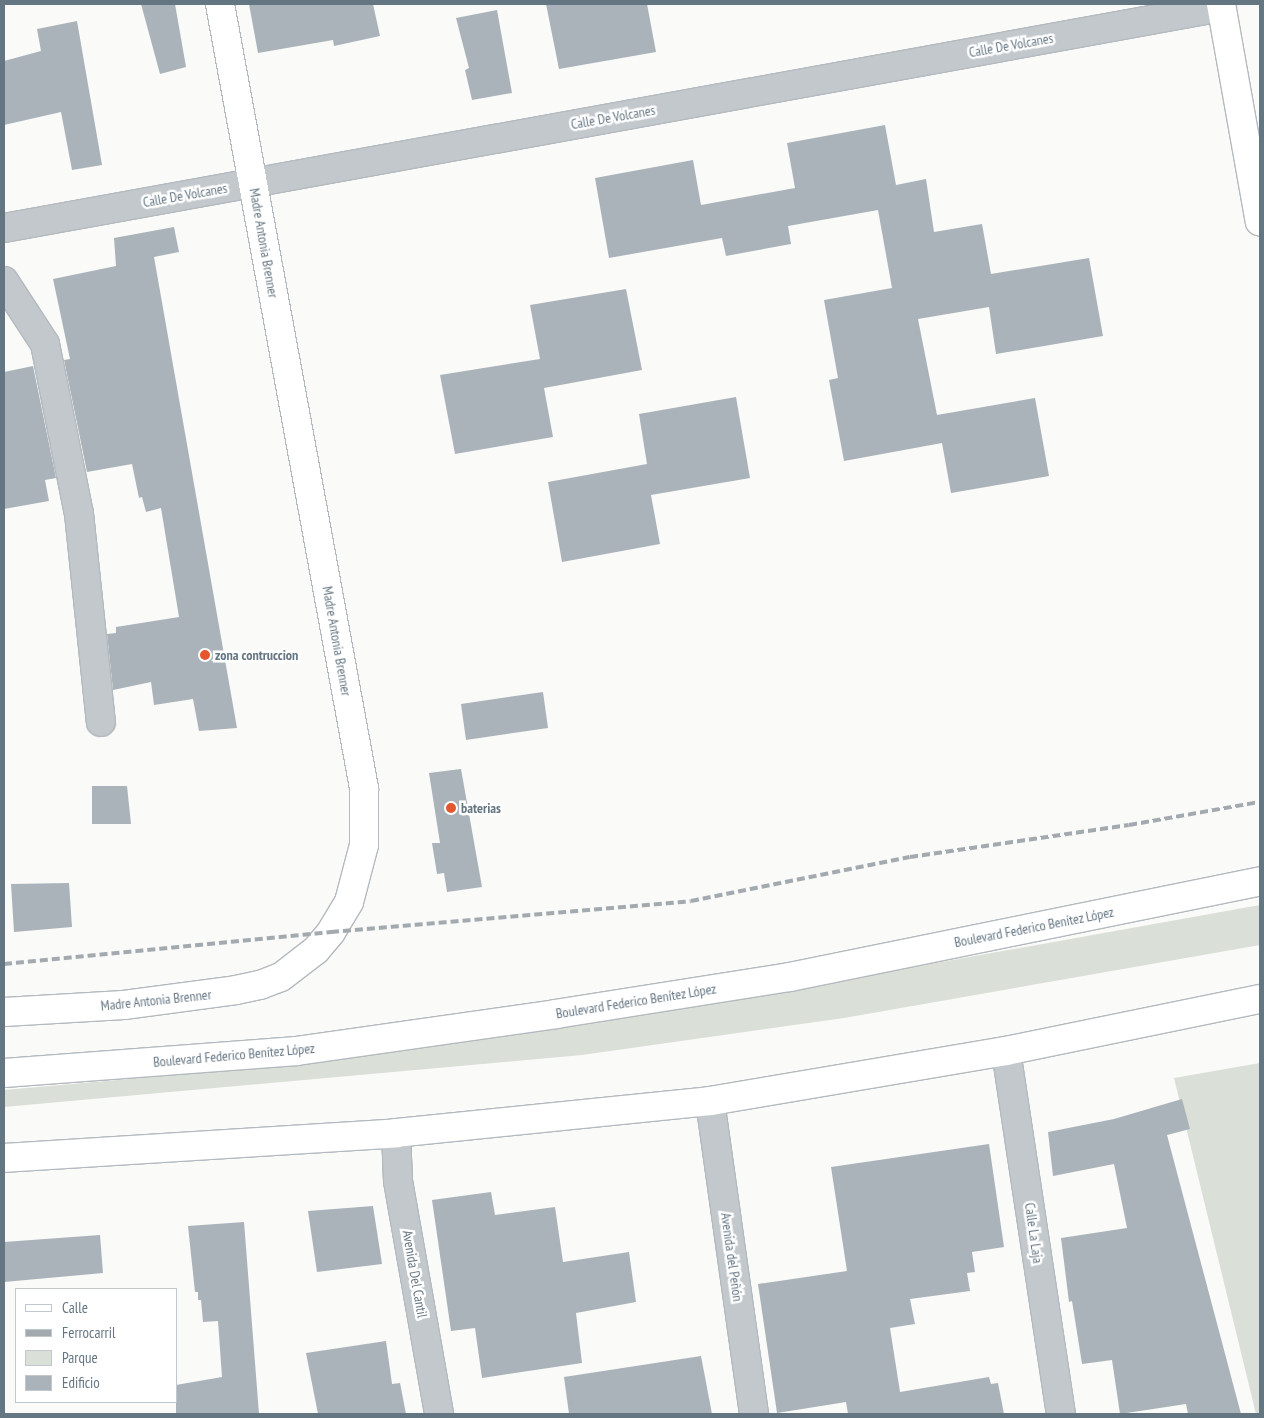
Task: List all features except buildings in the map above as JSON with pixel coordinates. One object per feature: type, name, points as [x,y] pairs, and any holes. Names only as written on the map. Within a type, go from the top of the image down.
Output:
[{"type":"main road","name":"Madre Antonia Brenner","points":[[4,1012],[124,1004],[236,990],[260,985],[281,977],[316,950],[331,932],[349,902],[364,845],[364,788],[220,4]]},
{"type":"main road","points":[[1221,5],[1260,222]]},
{"type":"main road","name":"Boulevard Federico Benítez López","points":[[4,1073],[297,1051],[556,1014],[790,977],[1260,881]]},
{"type":"main road","points":[[4,1158],[396,1133],[710,1101],[1006,1051],[1260,999]]},
{"type":"street","name":"Calle De Volcanes","points":[[4,228],[1221,5]]},
{"type":"street","points":[[4,281],[46,344],[78,514],[101,722]]},
{"type":"street","name":"Calle La Laja","points":[[1006,1051],[1061,1414]]},
{"type":"street","name":"Avenida del Peñón","points":[[710,1101],[754,1414]]},
{"type":"street","name":"Avenida Del Cantil","points":[[396,1133],[398,1181],[439,1414]]},
{"type":"green space","points":[[1260,905],[1260,945],[844,1018],[582,1055],[4,1107],[4,1090],[231,1070],[769,993]]},
{"type":"green space","points":[[1260,1063],[1260,1414],[1256,1414],[1174,1078]]},
{"type":"railway","points":[[4,964],[331,932],[691,901],[910,857],[1129,825],[1260,802]]},
{"type":"place","name":"zona contruccion","points":[[205,655]]},
{"type":"place","name":"baterias","points":[[451,808]]}]
